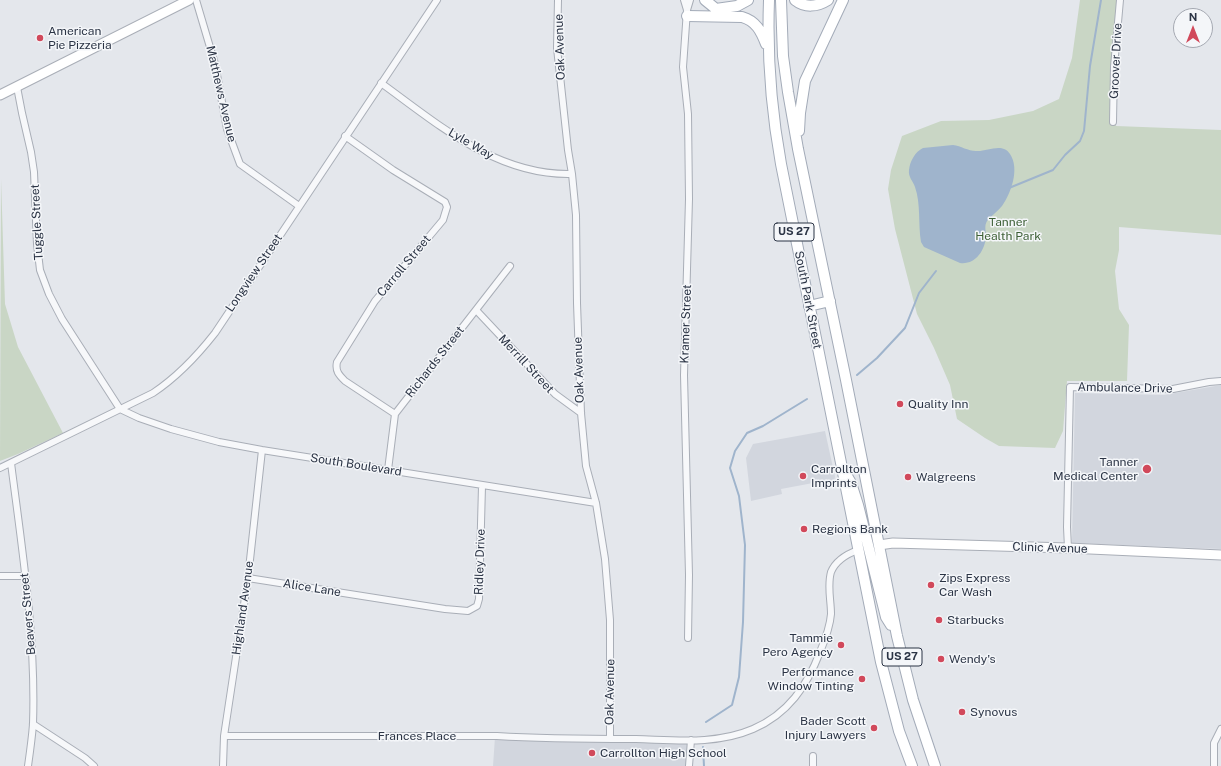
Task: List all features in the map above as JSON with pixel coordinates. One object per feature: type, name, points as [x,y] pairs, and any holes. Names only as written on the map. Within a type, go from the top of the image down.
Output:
[{"type":"main road","points":[[705,0],[716,9]]},
{"type":"main road","points":[[687,13],[737,6],[748,0]]},
{"type":"main road","name":"South Park Street","points":[[769,0],[768,52],[774,121],[840,464],[863,549]]},
{"type":"main road","name":"South Park Street","points":[[781,0],[783,56],[798,149],[879,545]]},
{"type":"main road","points":[[795,0],[804,5],[815,6],[828,0]]},
{"type":"main road","points":[[798,149],[800,113],[805,81],[843,0]]},
{"type":"main road","points":[[687,13],[746,18],[754,22],[761,30],[768,52]]},
{"type":"main road","points":[[809,306],[830,301]]},
{"type":"main road","points":[[879,545],[863,549],[886,617],[896,634]]},
{"type":"main road","name":"US 27","points":[[879,545],[896,634],[915,707],[935,766]]},
{"type":"main road","name":"US 27","points":[[863,549],[881,662],[899,731],[912,766]]},
{"type":"street","points":[[0,95],[189,0]]},
{"type":"street","name":"Matthews Avenue","points":[[196,0],[215,64],[226,129],[240,164],[299,206]]},
{"type":"street","name":"Longview Street","points":[[0,468],[153,393],[168,383],[201,351],[437,0]]},
{"type":"street","name":"Oak Avenue","points":[[558,0],[557,48],[576,215],[577,303],[581,413],[586,466],[596,503],[605,559],[610,620],[610,739]]},
{"type":"street","name":"Kramer Street","points":[[684,0],[687,13]]},
{"type":"street","name":"Kramer Street","points":[[688,638],[689,575],[684,375],[689,199],[688,114],[683,66],[687,13],[690,0]]},
{"type":"street","name":"Groover Drive","points":[[1113,122],[1114,66],[1120,0]]},
{"type":"street","name":"Lyle Way","points":[[382,83],[460,140],[492,157],[538,172],[557,175],[572,174]]},
{"type":"street","name":"Tuggle Street","points":[[17,87],[32,152],[37,244],[40,270],[49,294],[62,319],[120,409]]},
{"type":"street","name":"Carroll Street","points":[[345,136],[393,170],[445,202],[447,208],[443,220],[375,301],[336,362],[336,368],[345,381],[395,414]]},
{"type":"street","name":"Richards Street","points":[[395,414],[510,266]]},
{"type":"street","name":"Merrill Street","points":[[476,310],[555,394],[581,413]]},
{"type":"street","name":"Ambulance Drive","points":[[1068,548],[1067,527],[1070,387],[1173,389],[1210,382],[1221,382]]},
{"type":"street","name":"South Boulevard","points":[[120,409],[139,418],[219,442],[482,486],[596,503]]},
{"type":"street","points":[[388,470],[395,414]]},
{"type":"street","name":"Highland Avenue","points":[[223,766],[224,736],[248,578],[262,450]]},
{"type":"street","name":"Beavers Street","points":[[11,463],[25,576],[32,661],[33,724],[28,766]]},
{"type":"street","name":"Ridley Drive","points":[[376,598],[468,611],[477,606],[479,599],[480,578],[482,486]]},
{"type":"street","name":"Clinic Avenue","points":[[879,545],[893,544],[1068,548],[1221,555]]},
{"type":"street","name":"Frances Place","points":[[224,736],[497,736],[691,740],[718,739],[737,735],[771,719],[786,708],[799,694],[813,671],[828,629],[830,614],[829,582],[831,572],[835,564],[843,557],[863,549]]},
{"type":"street","points":[[0,576],[25,576]]},
{"type":"street","name":"Alice Lane","points":[[248,578],[376,598]]},
{"type":"street","points":[[33,724],[85,758],[94,766]]},
{"type":"street","points":[[1214,766],[1214,743],[1221,729]]},
{"type":"street","points":[[689,766],[691,740]]},
{"type":"street","points":[[813,756],[813,766]]},
{"type":"shaded area","name":"Tanner Medical Center","points":[[1221,385],[1221,549],[1072,543],[1075,393],[1164,395]]},
{"type":"shaded area","points":[[825,431],[835,477],[833,484],[814,488],[813,483],[781,489],[782,494],[751,501],[746,458],[753,444]]},
{"type":"shaded area","name":"Carrollton High School","points":[[495,737],[691,740],[689,766],[493,766]]},
{"type":"green space","name":"Tanner Health Park","points":[[1080,0],[1120,0],[1112,47],[1113,94],[1116,126],[1221,130],[1221,235],[1119,227],[1119,250],[1115,271],[1119,309],[1129,325],[1127,381],[1067,381],[1063,431],[1055,448],[999,446],[957,419],[950,385],[917,314],[895,229],[888,189],[891,170],[902,136],[941,121],[989,120],[1033,111],[1059,99],[1072,58]]},
{"type":"green space","points":[[1,179],[5,304],[18,347],[63,433],[0,461]]},
{"type":"water","points":[[953,145],[976,151],[994,148],[1007,150],[1013,160],[1014,167],[1011,188],[1002,206],[986,223],[984,247],[975,259],[965,263],[960,263],[924,247],[921,242],[917,194],[909,172],[915,154],[923,148]]},
{"type":"waterway","points":[[1009,188],[1053,170],[1065,155],[1080,141],[1084,131],[1090,66],[1101,0]]},
{"type":"waterway","points":[[857,375],[877,358],[905,328],[919,293],[936,271]]},
{"type":"waterway","points":[[706,722],[732,705],[739,677],[743,622],[745,545],[739,496],[730,468],[735,451],[747,433],[763,426],[807,399]]},
{"type":"waterway","points":[[703,747],[704,766]]},
{"type":"place","name":"American Pie Pizzeria","points":[[40,38]]},
{"type":"place","name":"Quality Inn","points":[[900,404]]},
{"type":"place","name":"Tanner Medical Center","points":[[1147,469]]},
{"type":"place","name":"Carrollton Imprints","points":[[803,476]]},
{"type":"place","name":"Walgreens","points":[[908,477]]},
{"type":"place","name":"Regions Bank","points":[[804,529]]},
{"type":"place","name":"Zips Express Car Wash","points":[[931,585]]},
{"type":"place","name":"Starbucks","points":[[939,620]]},
{"type":"place","name":"Tammie Pero Agency","points":[[841,645]]},
{"type":"place","name":"Wendy's","points":[[941,659]]},
{"type":"place","name":"Performance Window Tinting","points":[[862,679]]},
{"type":"place","name":"Synovus","points":[[962,712]]},
{"type":"place","name":"Bader Scott Injury Lawyers","points":[[874,728]]},
{"type":"place","name":"Carrollton High School","points":[[592,753]]}]
